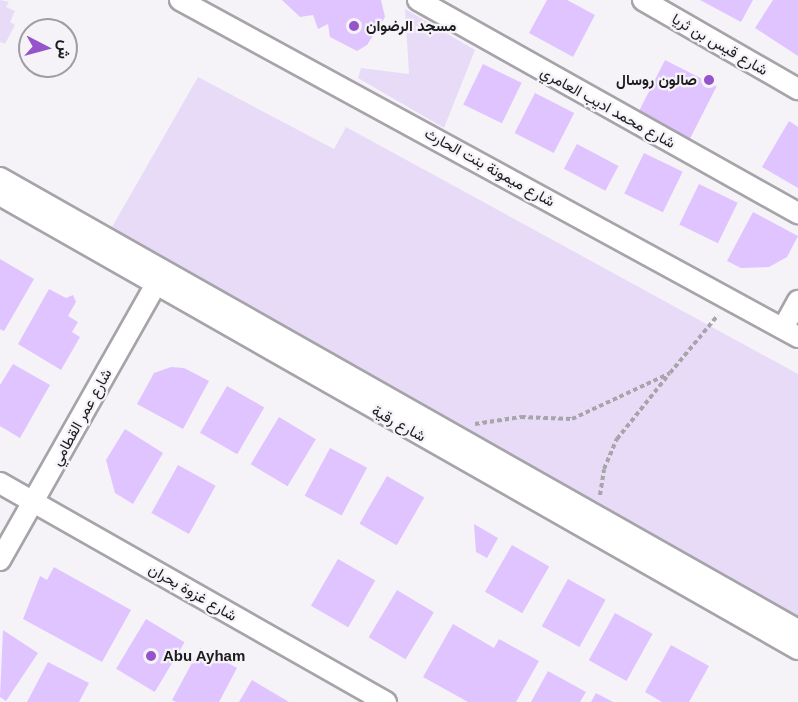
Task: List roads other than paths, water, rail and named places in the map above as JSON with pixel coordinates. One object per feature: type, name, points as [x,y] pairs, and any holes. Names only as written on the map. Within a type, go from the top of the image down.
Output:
[{"type":"street","name":"شارع ميمونة بنت الحارث","points":[[180,0],[791,333]]},
{"type":"street","name":"شارع محمد اديب العامري","points":[[418,0],[798,213]]},
{"type":"street","name":"شارع قيس بن ثريا","points":[[643,0],[798,89]]},
{"type":"street","name":"شارع رقية","points":[[0,178],[158,279],[664,568],[798,649]]},
{"type":"street","name":"شارع رقية","points":[[0,195],[449,433],[798,630]]},
{"type":"street","name":"شارع عمر القطامي","points":[[0,560],[158,279]]},
{"type":"street","points":[[791,333],[798,301]]},
{"type":"street","name":"شارع غزوة بحران","points":[[0,483],[386,702]]},
{"type":"place","name":"مسجد الرضوان","points":[[354,26]]},
{"type":"place","name":"صالون روسال","points":[[709,80]]},
{"type":"place","name":"Abu Ayham","points":[[151,656]]}]
